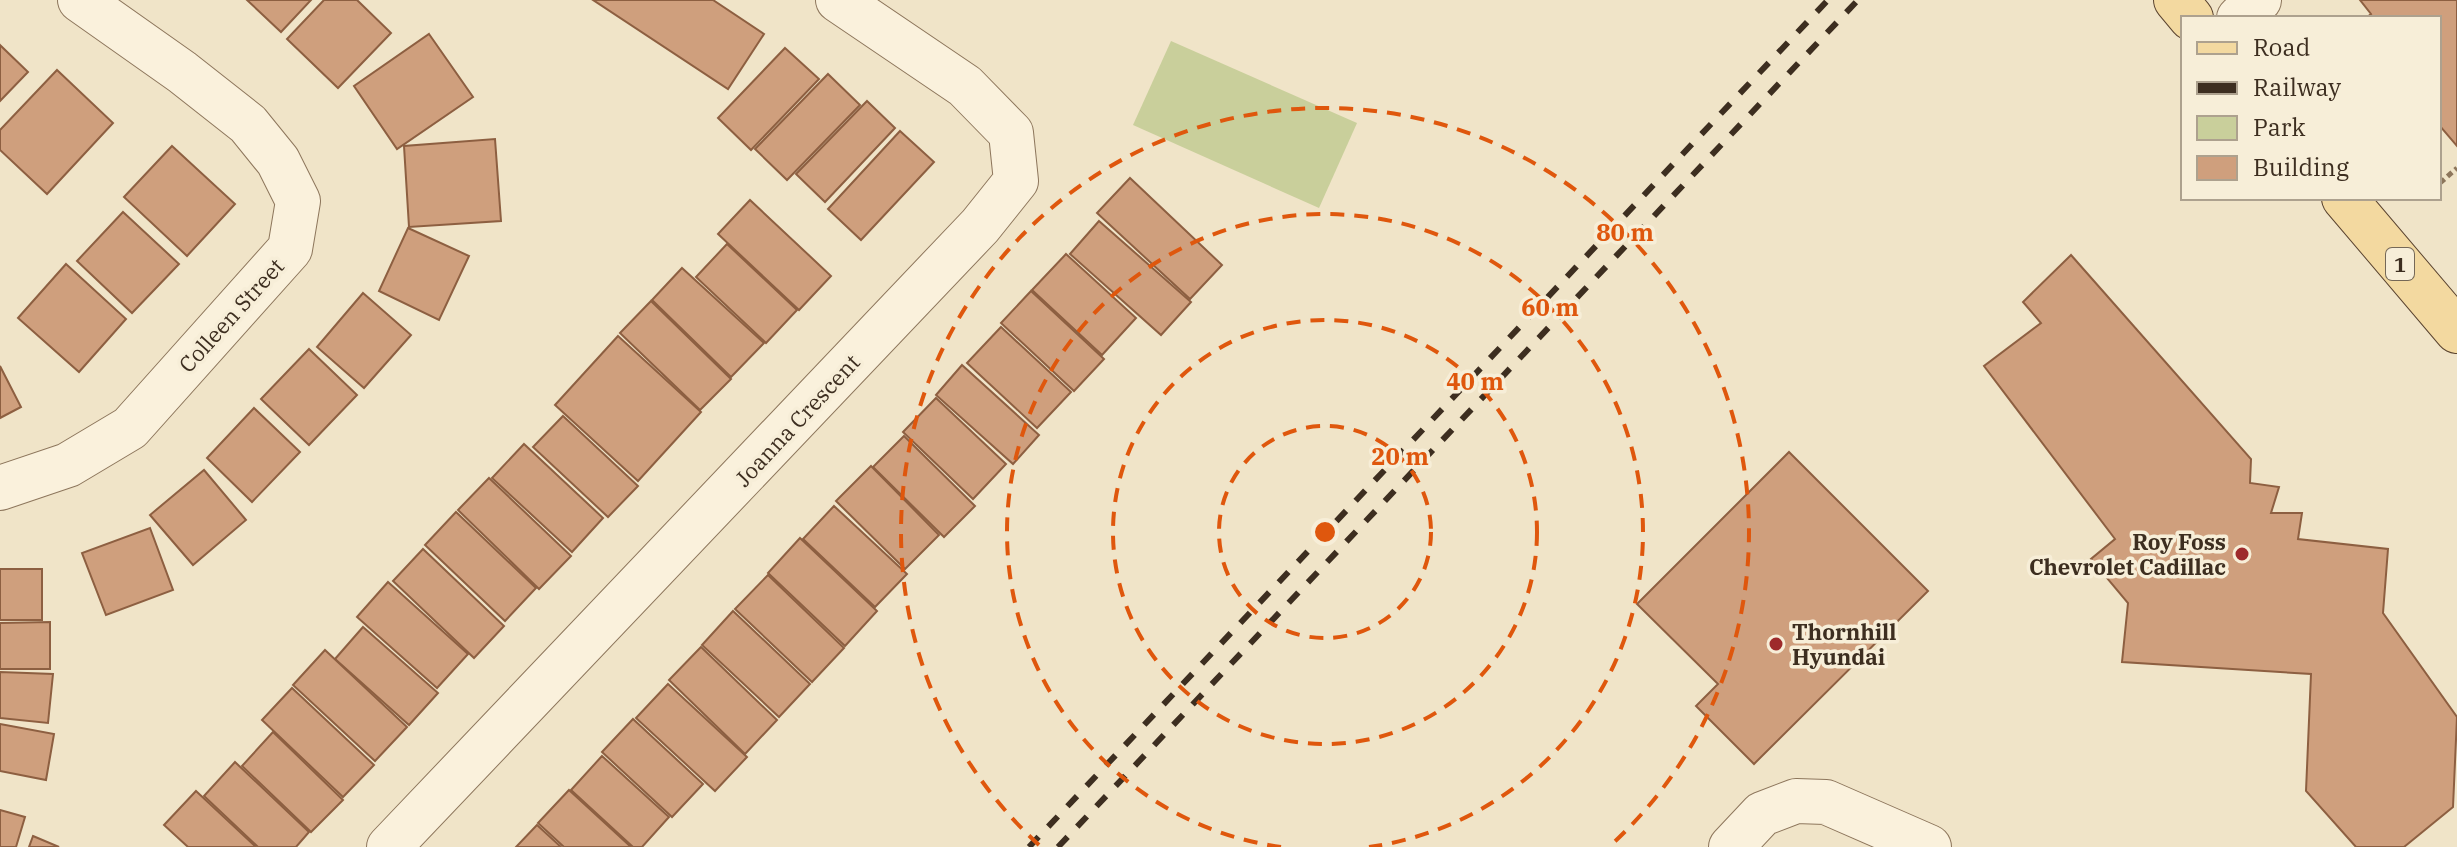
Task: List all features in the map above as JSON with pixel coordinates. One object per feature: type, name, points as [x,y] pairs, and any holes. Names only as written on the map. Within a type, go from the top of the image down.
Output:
[{"type":"main road","points":[[2176,0],[2189,16]]},
{"type":"main road","name":"1","points":[[2346,200],[2457,331]]},
{"type":"street","name":"Colleen Street","points":[[0,488],[68,465],[130,428],[290,249],[298,201],[278,161],[248,124],[182,72],[80,0]]},
{"type":"street","name":"Joanna Crescent","points":[[389,847],[958,250],[1016,181],[1011,133],[965,86],[838,0]]},
{"type":"street","points":[[2241,16],[2259,0]]},
{"type":"street","points":[[1731,847],[1762,814],[1796,801],[1826,802],[1929,847]]},
{"type":"path","points":[[2441,182],[2457,168]]},
{"type":"green space","points":[[1171,41],[1357,123],[1319,208],[1133,125]]},
{"type":"building","points":[[247,0],[311,0],[281,32]]},
{"type":"building","points":[[324,0],[357,0],[391,33],[338,88],[287,39]]},
{"type":"building","points":[[593,0],[713,0],[764,34],[728,89]]},
{"type":"building","points":[[2360,0],[2457,0],[2457,146],[2441,127],[2441,16],[2368,16],[2371,14]]},
{"type":"building","points":[[429,34],[473,97],[397,149],[354,86]]},
{"type":"building","points":[[0,45],[28,72],[0,101]]},
{"type":"building","points":[[785,48],[819,79],[751,150],[718,118]]},
{"type":"building","points":[[57,70],[113,123],[47,194],[0,150],[0,130]]},
{"type":"building","points":[[828,74],[860,105],[787,180],[755,149]]},
{"type":"building","points":[[867,101],[895,128],[825,202],[796,174]]},
{"type":"building","points":[[900,131],[934,162],[861,240],[828,209]]},
{"type":"building","points":[[495,139],[501,221],[409,227],[404,146]]},
{"type":"building","points":[[172,146],[235,204],[187,256],[124,197]]},
{"type":"building","points":[[1130,178],[1222,265],[1190,299],[1097,213]]},
{"type":"building","points":[[750,200],[831,276],[799,310],[718,234]]},
{"type":"building","points":[[123,212],[179,264],[132,313],[77,261]]},
{"type":"building","points":[[1099,221],[1191,302],[1161,335],[1070,254]]},
{"type":"building","points":[[408,228],[469,256],[439,320],[379,291]]},
{"type":"building","points":[[727,244],[797,310],[766,343],[696,277]]},
{"type":"building","points":[[1066,254],[1136,318],[1102,355],[1032,290]]},
{"type":"building","name":"Roy Foss Chevrolet Cadillac","points":[[2071,255],[2251,459],[2250,483],[2279,487],[2271,513],[2302,513],[2298,539],[2388,549],[2383,613],[2457,717],[2453,807],[2404,847],[2356,847],[2306,791],[2311,674],[2122,662],[2128,603],[2091,559],[2115,539],[1984,366],[2041,323],[2023,302]]},
{"type":"building","points":[[66,264],[126,319],[79,372],[18,318]]},
{"type":"building","points":[[682,268],[764,343],[731,377],[652,300]]},
{"type":"building","points":[[1031,291],[1104,359],[1074,391],[1001,323]]},
{"type":"building","points":[[363,293],[411,335],[364,388],[317,347]]},
{"type":"building","points":[[651,301],[731,379],[700,410],[620,333]]},
{"type":"building","points":[[1001,327],[1071,392],[1037,428],[967,363]]},
{"type":"building","points":[[618,336],[701,412],[638,481],[555,405]]},
{"type":"building","points":[[309,349],[357,395],[309,445],[261,399]]},
{"type":"building","points":[[962,365],[1039,435],[1013,464],[936,395]]},
{"type":"building","points":[[0,366],[21,407],[0,418]]},
{"type":"building","points":[[936,398],[1006,464],[973,499],[903,432]]},
{"type":"building","points":[[254,408],[300,452],[252,502],[207,458]]},
{"type":"building","points":[[563,416],[638,486],[608,517],[533,447]]},
{"type":"building","points":[[904,436],[975,506],[944,537],[873,467]]},
{"type":"building","points":[[524,444],[603,518],[572,552],[492,478]]},
{"type":"building","name":"Thornhill Hyundai","points":[[1789,452],[1928,591],[1754,764],[1696,706],[1718,684],[1637,604]]},
{"type":"building","points":[[871,466],[939,535],[905,569],[836,501]]},
{"type":"building","points":[[204,470],[246,520],[193,565],[150,515]]},
{"type":"building","points":[[489,478],[571,556],[539,589],[458,510]]},
{"type":"building","points":[[834,506],[907,574],[875,607],[803,539]]},
{"type":"building","points":[[456,512],[536,588],[505,621],[425,545]]},
{"type":"building","points":[[150,528],[173,590],[106,615],[82,553]]},
{"type":"building","points":[[800,538],[877,611],[845,646],[768,573]]},
{"type":"building","points":[[423,549],[504,626],[474,658],[393,581]]},
{"type":"building","points":[[0,569],[42,569],[42,620],[0,620]]},
{"type":"building","points":[[768,575],[844,648],[812,682],[735,609]]},
{"type":"building","points":[[388,582],[468,654],[437,688],[357,617]]},
{"type":"building","points":[[733,611],[810,684],[779,717],[702,645]]},
{"type":"building","points":[[50,622],[50,669],[0,669],[0,623]]},
{"type":"building","points":[[363,627],[438,693],[409,725],[335,659]]},
{"type":"building","points":[[701,647],[777,720],[745,754],[669,680]]},
{"type":"building","points":[[325,650],[407,727],[375,761],[293,685]]},
{"type":"building","points":[[0,672],[53,674],[48,723],[0,718]]},
{"type":"building","points":[[668,684],[747,757],[715,791],[636,718]]},
{"type":"building","points":[[292,688],[374,765],[343,797],[262,720]]},
{"type":"building","points":[[633,719],[703,784],[672,817],[602,752]]},
{"type":"building","points":[[0,724],[54,734],[46,780],[0,771]]},
{"type":"building","points":[[273,732],[343,800],[311,832],[242,766]]},
{"type":"building","points":[[602,756],[669,817],[642,847],[633,847],[571,790]]},
{"type":"building","points":[[235,762],[309,832],[296,847],[258,847],[204,796]]},
{"type":"building","points":[[569,790],[631,847],[564,847],[538,823]]},
{"type":"building","points":[[196,791],[256,847],[188,847],[164,825]]},
{"type":"building","points":[[0,810],[25,817],[16,847],[0,847]]},
{"type":"building","points":[[537,825],[561,847],[516,847]]},
{"type":"building","points":[[33,836],[59,847],[29,847]]},
{"type":"railway","points":[[1029,847],[1828,0]]},
{"type":"railway","points":[[1058,847],[1858,0]]},
{"type":"place","name":"Roy Foss Chevrolet Cadillac","points":[[2242,554]]},
{"type":"place","name":"Thornhill Hyundai","points":[[1776,644]]}]
